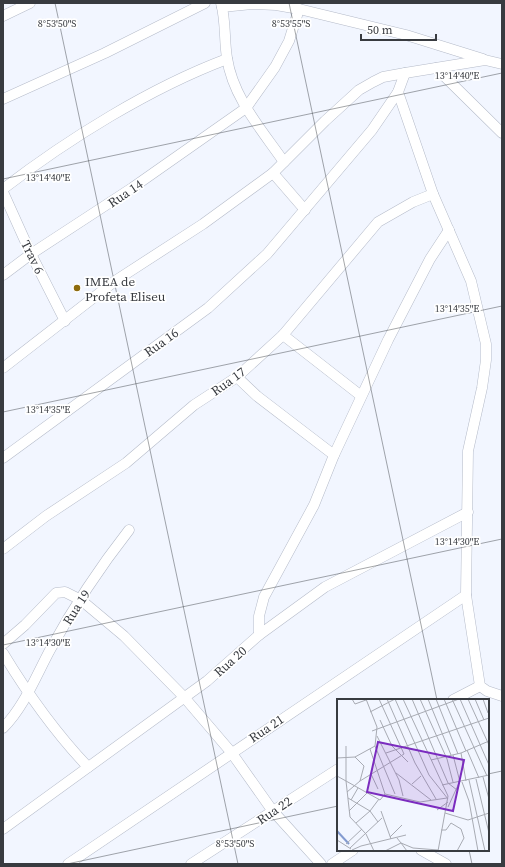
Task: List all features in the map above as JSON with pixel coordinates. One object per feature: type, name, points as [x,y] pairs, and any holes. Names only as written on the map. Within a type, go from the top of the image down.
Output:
[{"type":"street","points":[[3,16],[30,3]]},
{"type":"street","points":[[3,100],[105,53],[205,3]]},
{"type":"street","points":[[284,162],[246,108],[239,94],[227,59],[222,5],[276,5],[299,9],[406,35],[502,64]]},
{"type":"street","name":"Rua 14","points":[[3,275],[31,254],[132,188],[246,108],[275,67],[289,41],[299,9]]},
{"type":"street","points":[[3,190],[59,149],[132,105],[193,72],[227,59]]},
{"type":"street","points":[[3,368],[115,281],[203,224],[273,173],[324,121],[359,90],[383,78],[485,60]]},
{"type":"street","points":[[436,68],[502,133]]},
{"type":"street","name":"Rua 16","points":[[3,458],[208,308],[267,254],[372,130],[398,92],[405,73]]},
{"type":"street","points":[[398,92],[433,194],[471,282],[486,344],[486,360],[482,388],[468,451],[466,595],[480,686],[487,691],[502,696]]},
{"type":"street","points":[[273,173],[305,210]]},
{"type":"street","name":"Trav 6","points":[[3,190],[31,254],[65,321]]},
{"type":"street","name":"Rua 17","points":[[3,548],[46,516],[126,463],[194,405],[237,377],[283,335],[378,222],[413,202],[433,194]]},
{"type":"street","points":[[258,635],[259,616],[264,597],[314,505],[360,395],[436,249],[449,230]]},
{"type":"street","points":[[283,335],[360,395]]},
{"type":"street","points":[[237,377],[257,396],[334,455]]},
{"type":"street","name":"Rua 20","points":[[3,829],[226,666],[258,635],[325,587],[468,512]]},
{"type":"street","name":"Rua 19","points":[[3,728],[16,714],[63,628],[111,554],[129,530]]},
{"type":"street","points":[[3,644],[25,625],[56,593],[65,592],[81,600],[124,636],[184,697],[231,752],[272,810],[321,864]]},
{"type":"street","name":"Rua 21","points":[[68,864],[231,752],[466,595]]},
{"type":"street","points":[[3,653],[27,693],[50,724],[88,767]]},
{"type":"street","points":[[455,699],[480,686]]},
{"type":"street","name":"Rua 22","points":[[190,864],[337,770]]},
{"type":"street","points":[[332,864],[352,851]]},
{"type":"street","points":[[422,851],[446,864]]},
{"type":"place","name":"IMEA de Profeta Eliseu","points":[[77,288]]}]
